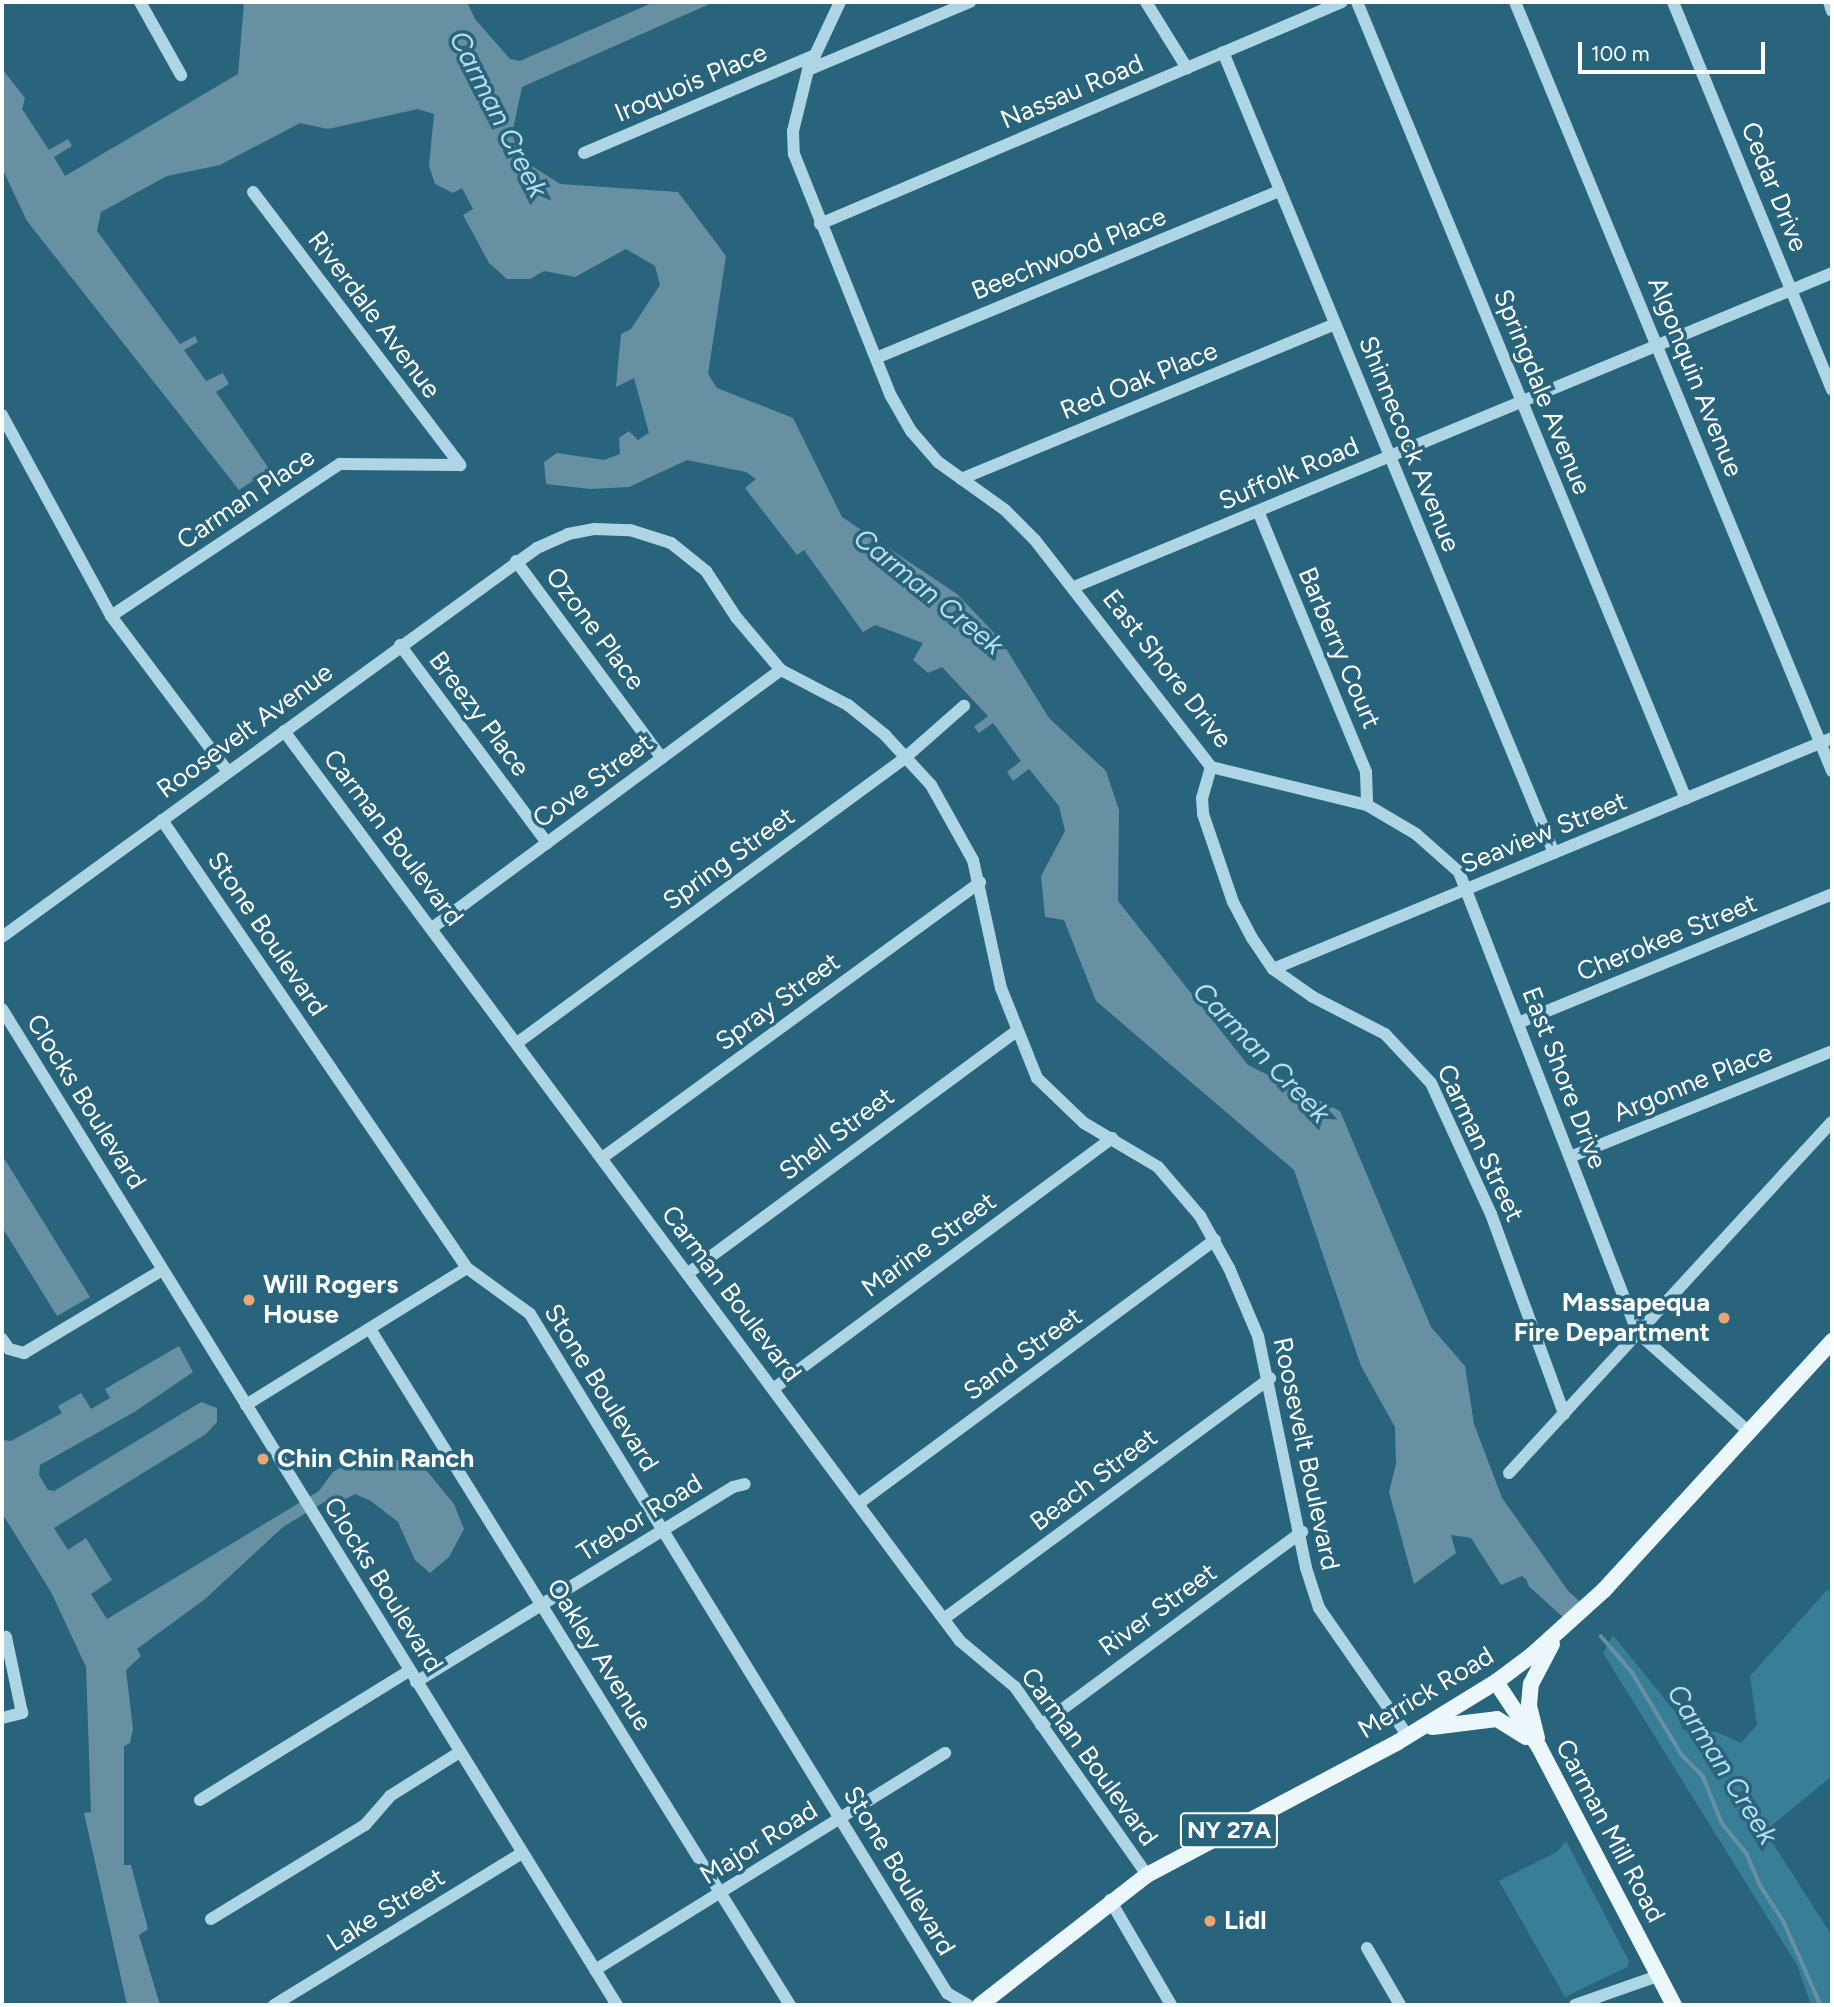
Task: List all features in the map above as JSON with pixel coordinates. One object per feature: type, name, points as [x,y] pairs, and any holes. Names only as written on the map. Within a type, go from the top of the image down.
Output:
[{"type":"main road","name":"Merrick Road","points":[[980,2005],[1110,1900],[1147,1875],[1414,1732],[1496,1682],[1561,1631],[1832,1341]]},
{"type":"main road","points":[[1539,1747],[1529,1705],[1531,1684],[1561,1631]]},
{"type":"main road","name":"Carman Mill Road","points":[[1496,1682],[1539,1747],[1674,2005]]},
{"type":"main road","points":[[1414,1732],[1471,1719],[1497,1719],[1539,1747]]},
{"type":"street","points":[[140,2],[181,75]]},
{"type":"street","name":"East Shore Drive","points":[[840,2],[808,70],[793,131],[794,154],[876,358],[911,431],[938,462],[1016,519],[1074,587],[1211,767],[1367,805],[1416,834],[1459,872],[1638,1333],[1749,1432]]},
{"type":"street","points":[[808,70],[970,2]]},
{"type":"street","points":[[1146,2],[1187,68]]},
{"type":"street","name":"Nassau Road","points":[[820,224],[1342,2]]},
{"type":"street","name":"Springdale Avenue","points":[[1357,2],[1686,799]]},
{"type":"street","name":"Algonquin Avenue","points":[[1515,2],[1657,346],[1826,741],[1832,771]]},
{"type":"street","name":"Cedar Drive","points":[[1673,2],[1832,390]]},
{"type":"street","points":[[1829,2],[1832,10]]},
{"type":"street","name":"Shinnecock Avenue","points":[[1223,52],[1554,853]]},
{"type":"street","name":"Iroquois Place","points":[[584,153],[815,55]]},
{"type":"street","name":"Beechwood Place","points":[[876,358],[1280,191]]},
{"type":"street","name":"Riverdale Avenue","points":[[253,192],[460,465]]},
{"type":"street","name":"Suffolk Road","points":[[1074,587],[1832,274]]},
{"type":"street","name":"Red Oak Place","points":[[961,479],[1335,324]]},
{"type":"street","points":[[2,415],[111,616],[228,772]]},
{"type":"street","name":"Carman Place","points":[[111,616],[340,464],[460,465]]},
{"type":"street","name":"Barberry Court","points":[[1258,511],[1366,772],[1367,805]]},
{"type":"street","name":"Roosevelt Boulevard","points":[[516,561],[552,540],[594,529],[630,530],[671,542],[706,571],[736,617],[781,670],[848,705],[907,756],[948,810],[980,882],[995,963],[1015,1032],[1037,1078],[1056,1102],[1158,1167],[1187,1198],[1215,1240],[1243,1297],[1270,1378],[1302,1532],[1306,1568],[1319,1608],[1414,1732]]},
{"type":"street","name":"Roosevelt Avenue","points":[[2,937],[516,561]]},
{"type":"street","name":"Ozone Place","points":[[516,561],[662,758]]},
{"type":"street","name":"Breezy Place","points":[[400,645],[547,844]]},
{"type":"street","name":"Cove Street","points":[[432,928],[781,670]]},
{"type":"street","name":"Spring Street","points":[[516,1043],[907,756],[964,706]]},
{"type":"street","name":"Carman Boulevard","points":[[284,731],[960,1641],[1015,1687],[1147,1875]]},
{"type":"street","name":"Seaview Street","points":[[1273,969],[1826,741]]},
{"type":"street","name":"Carman Street","points":[[1211,767],[1203,814],[1233,902],[1273,969],[1314,997],[1385,1034],[1431,1083],[1491,1214],[1564,1414]]},
{"type":"street","name":"Stone Boulevard","points":[[162,820],[467,1268],[530,1314],[947,1993],[968,2005]]},
{"type":"street","name":"Spray Street","points":[[602,1158],[980,882]]},
{"type":"street","name":"Cherokee Street","points":[[1518,1023],[1832,894]]},
{"type":"street","name":"Clocks Boulevard","points":[[2,1009],[617,2005]]},
{"type":"street","name":"Shell Street","points":[[687,1274],[1015,1032]]},
{"type":"street","name":"Argonne Place","points":[[1570,1157],[1832,1051]]},
{"type":"street","points":[[1509,1474],[1832,1122]]},
{"type":"street","name":"Marine Street","points":[[773,1389],[1112,1138]]},
{"type":"street","name":"Sand Street","points":[[858,1504],[1215,1240]]},
{"type":"street","points":[[246,1405],[467,1268]]},
{"type":"street","points":[[2,1339],[9,1349],[24,1353],[162,1270]]},
{"type":"street","name":"Oakley Avenue","points":[[370,1329],[790,2005]]},
{"type":"street","name":"Beach Street","points":[[945,1618],[1270,1378]]},
{"type":"street","name":"Trebor Road","points":[[200,1800],[413,1676],[541,1606],[745,1484]]},
{"type":"street","name":"River Street","points":[[1041,1725],[1302,1532]]},
{"type":"street","points":[[2,1718],[22,1713],[6,1637]]},
{"type":"street","points":[[211,1919],[365,1825],[390,1796],[460,1752]]},
{"type":"street","name":"Major Road","points":[[595,1970],[945,1753]]},
{"type":"street","name":"Lake Street","points":[[274,2005],[522,1853]]},
{"type":"street","points":[[1110,1900],[1171,2005]]},
{"type":"street","points":[[1367,1948],[1400,2005]]},
{"type":"street","points":[[1575,2005],[1658,1976]]},
{"type":"shaded area","points":[[1828,1589],[1832,1600],[1832,1776],[1765,1831],[1832,1936],[1832,2005],[1811,2005],[1797,1965],[1603,1653],[1613,1635],[1676,1713],[1683,1730],[1717,1732],[1741,1743],[1757,1725],[1750,1676]]},
{"type":"shaded area","points":[[1566,1841],[1629,1961],[1627,1967],[1565,1997],[1499,1881],[1557,1852]]},
{"type":"water","points":[[244,2],[467,2],[475,19],[510,59],[520,61],[654,2],[714,2],[522,87],[512,134],[521,159],[560,184],[678,192],[726,256],[708,374],[717,388],[793,418],[842,517],[957,594],[1000,639],[1049,718],[1106,771],[1119,810],[1118,901],[1248,1065],[1340,1111],[1431,1327],[1465,1366],[1474,1424],[1502,1498],[1569,1592],[1553,1605],[1522,1576],[1501,1585],[1471,1538],[1451,1535],[1456,1553],[1414,1584],[1389,1492],[1396,1464],[1395,1427],[1361,1366],[1294,1170],[1096,1001],[1064,920],[1045,917],[1041,876],[1065,831],[1059,806],[1029,769],[1013,781],[1007,772],[1021,761],[993,723],[979,733],[974,727],[988,716],[942,667],[928,673],[913,660],[923,643],[875,625],[863,632],[804,550],[797,555],[745,488],[756,479],[746,472],[687,460],[629,487],[590,489],[546,484],[544,462],[557,453],[604,460],[620,454],[619,438],[629,431],[638,440],[649,433],[634,378],[616,387],[621,334],[631,329],[660,285],[655,266],[626,249],[575,277],[544,271],[530,279],[507,279],[489,263],[463,215],[473,209],[462,188],[453,193],[435,184],[429,166],[434,114],[418,109],[328,129],[300,123],[220,165],[167,176],[101,212],[97,231],[180,344],[195,336],[198,342],[184,350],[206,381],[223,373],[229,384],[216,392],[270,470],[239,490],[27,221],[2,168],[2,69],[25,98],[22,109],[49,150],[68,139],[72,146],[54,157],[65,176],[238,74]]},
{"type":"water","points":[[2,1155],[90,1297],[57,1316],[2,1227]]},
{"type":"water","points":[[179,1346],[193,1372],[136,1411],[40,1465],[39,1475],[48,1490],[54,1491],[201,1402],[217,1408],[217,1422],[206,1434],[54,1528],[68,1550],[86,1538],[112,1580],[91,1594],[107,1619],[319,1491],[333,1472],[364,1454],[422,1465],[454,1504],[464,1529],[449,1557],[430,1573],[415,1560],[398,1522],[371,1501],[355,1494],[335,1505],[324,1502],[283,1527],[205,1599],[137,1649],[141,1656],[126,1670],[133,1729],[130,1743],[124,1746],[124,1865],[131,1865],[148,1929],[139,1935],[160,2005],[127,2005],[84,1813],[91,1812],[86,1667],[51,1592],[2,1513],[2,1440],[11,1441],[62,1413],[58,1406],[81,1393],[91,1409],[110,1398],[105,1389]]},
{"type":"waterway","name":"Carman Creek","points":[[1538,1579],[1569,1607]]},
{"type":"waterway","name":"Carman Creek","points":[[1601,1636],[1632,1672],[1682,1755],[1703,1776],[1722,1823],[1747,1854],[1760,1885],[1784,1922],[1821,2005]]},
{"type":"place","name":"Will Rogers House","points":[[249,1300]]},
{"type":"place","name":"Massapequa Fire Department","points":[[1724,1318]]},
{"type":"place","name":"Chin Chin Ranch","points":[[263,1459]]},
{"type":"place","name":"Lidl","points":[[1210,1921]]}]
